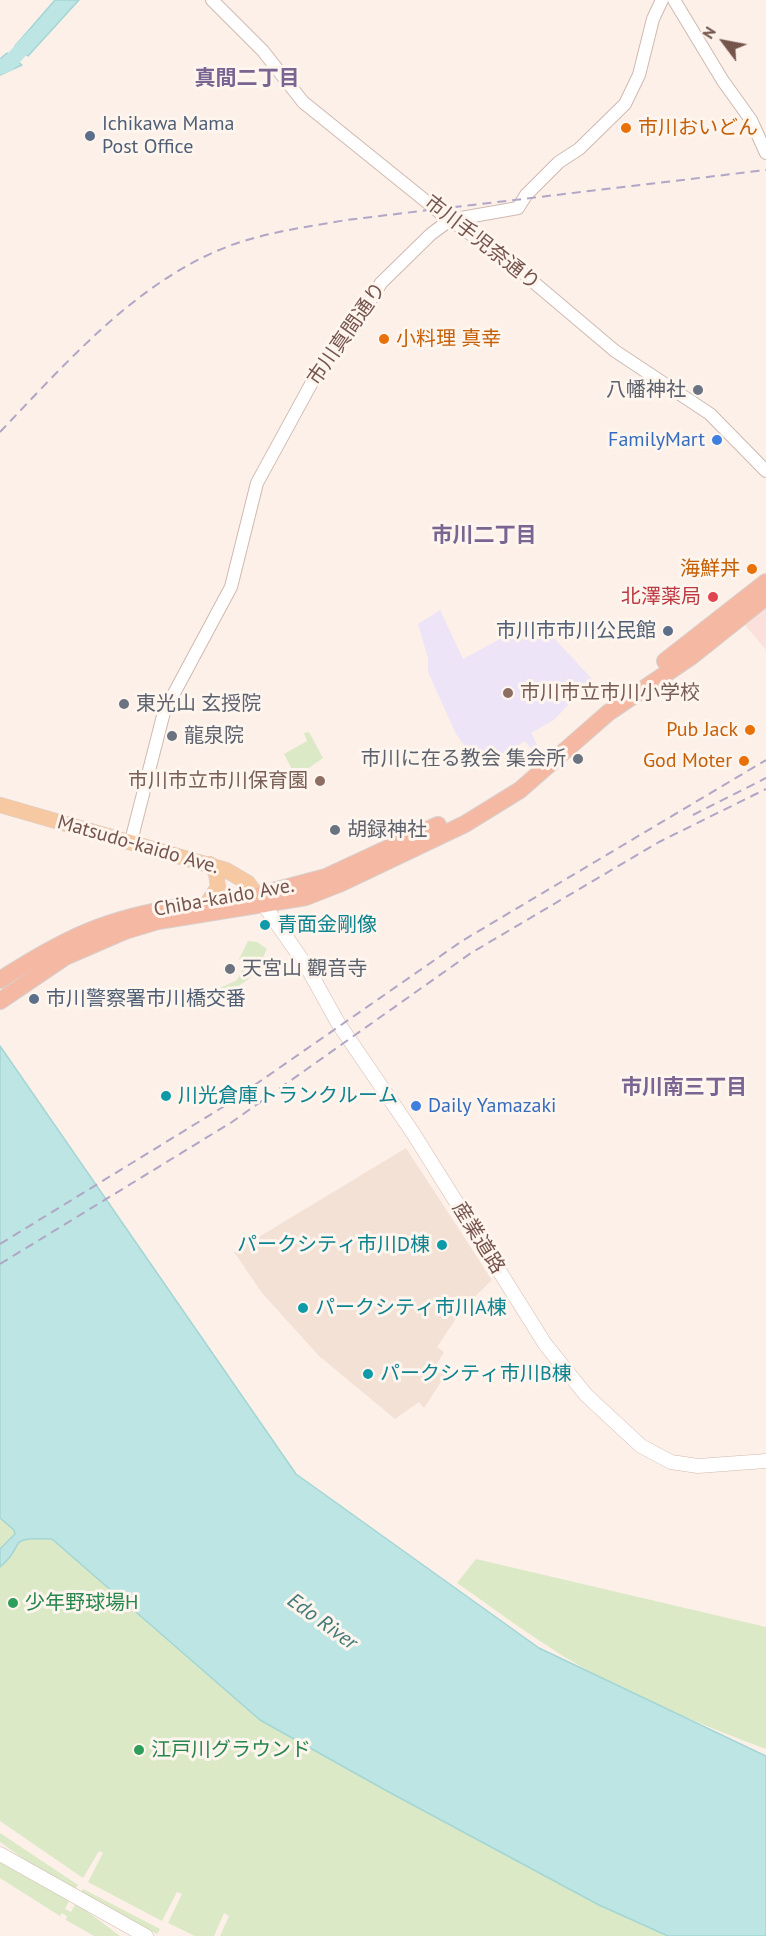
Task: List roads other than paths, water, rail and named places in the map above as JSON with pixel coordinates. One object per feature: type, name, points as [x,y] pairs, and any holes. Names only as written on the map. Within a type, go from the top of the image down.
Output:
[{"type":"highway","name":"Chiba-kaido Ave.","points":[[3,998],[65,957],[125,931],[158,921],[260,900],[339,872],[482,802],[523,773],[610,697],[675,654],[766,582]]},
{"type":"highway","name":"Chiba-kaido Ave.","points":[[0,980],[43,952],[93,928],[153,910],[208,902],[293,900],[339,884],[465,824],[494,808],[533,779],[608,712],[692,656],[766,597]]},
{"type":"main road","name":"Matsudo-kaido Ave.","points":[[0,805],[210,864],[240,877],[260,900]]},
{"type":"main road","points":[[208,902],[218,888],[216,873],[210,864]]},
{"type":"main road","name":"産業道路","points":[[260,900],[308,967],[338,1023],[412,1133],[544,1344],[586,1395],[641,1446],[671,1462],[698,1466],[766,1461]]},
{"type":"main road","points":[[0,1854],[146,1936]]},
{"type":"street","name":"市川手児奈通り","points":[[212,0],[262,51],[303,102],[450,219],[505,258],[615,351],[710,414],[766,471]]},
{"type":"street","points":[[450,219],[518,208],[530,190],[559,162],[579,149],[625,104],[639,75],[653,19],[662,0]]},
{"type":"street","points":[[674,0],[723,81],[751,120],[766,153]]},
{"type":"street","name":"市川真間通り","points":[[131,841],[164,712],[231,587],[257,483],[322,364],[352,330],[381,283],[450,219]]},
{"type":"water","points":[[55,0],[79,0],[28,56],[15,46]]},
{"type":"water","points":[[7,53],[22,65],[0,75],[0,59]]},
{"type":"water","name":"Edo River","points":[[0,1046],[296,1474],[539,1648],[766,1756],[766,1936],[668,1936],[599,1905],[387,1791],[260,1720],[52,1539],[21,1541],[0,1567],[0,1549],[15,1534],[14,1530],[0,1518]]},
{"type":"waterway","points":[[0,67],[8,64],[34,36]]},
{"type":"railway","points":[[0,432],[51,378],[105,326],[134,302],[195,261],[243,241],[272,233],[346,220],[766,170]]},
{"type":"railway","points":[[0,1244],[223,1107],[462,941],[766,760]]},
{"type":"railway","points":[[693,815],[766,778]]},
{"type":"railway","points":[[0,1264],[232,1122],[471,953],[659,842],[766,789]]},
{"type":"place","name":"市川おいどん","points":[[626,128]]},
{"type":"place","name":"Ichikawa Mama Post Office","points":[[90,136]]},
{"type":"place","name":"小料理 真幸","points":[[384,339]]},
{"type":"place","name":"八幡神社","points":[[698,390]]},
{"type":"place","name":"FamilyMart","points":[[717,440]]},
{"type":"place","name":"海鮮丼","points":[[752,569]]},
{"type":"place","name":"北澤薬局","points":[[713,597]]},
{"type":"place","name":"市川市市川公民館","points":[[668,631]]},
{"type":"place","name":"市川市立市川小学校","points":[[508,693]]},
{"type":"place","name":"東光山 玄授院","points":[[124,704]]},
{"type":"place","name":"Pub Jack","points":[[750,730]]},
{"type":"place","name":"龍泉院","points":[[172,736]]},
{"type":"place","name":"市川に在る教会 集会所","points":[[578,759]]},
{"type":"place","name":"God Moter","points":[[744,761]]},
{"type":"place","name":"市川市立市川保育園","points":[[320,781]]},
{"type":"place","name":"胡録神社","points":[[335,830]]},
{"type":"place","name":"青面金剛像","points":[[265,925]]},
{"type":"place","name":"天宮山 觀音寺","points":[[230,969]]},
{"type":"place","name":"市川警察署市川橋交番","points":[[34,999]]},
{"type":"place","name":"川光倉庫トランクルーム","points":[[166,1096]]},
{"type":"place","name":"Daily Yamazaki","points":[[416,1106]]},
{"type":"place","name":"パークシティ市川D棟","points":[[442,1245]]},
{"type":"place","name":"パークシティ市川A棟","points":[[303,1308]]},
{"type":"place","name":"パークシティ市川B棟","points":[[368,1374]]},
{"type":"place","name":"少年野球場H","points":[[13,1603]]},
{"type":"place","name":"江戸川グラウンド","points":[[139,1750]]},
{"type":"district","name":"真間二丁目","points":[[247,79]]},
{"type":"district","name":"市川二丁目","points":[[484,536]]},
{"type":"district","name":"市川南三丁目","points":[[684,1088]]}]
